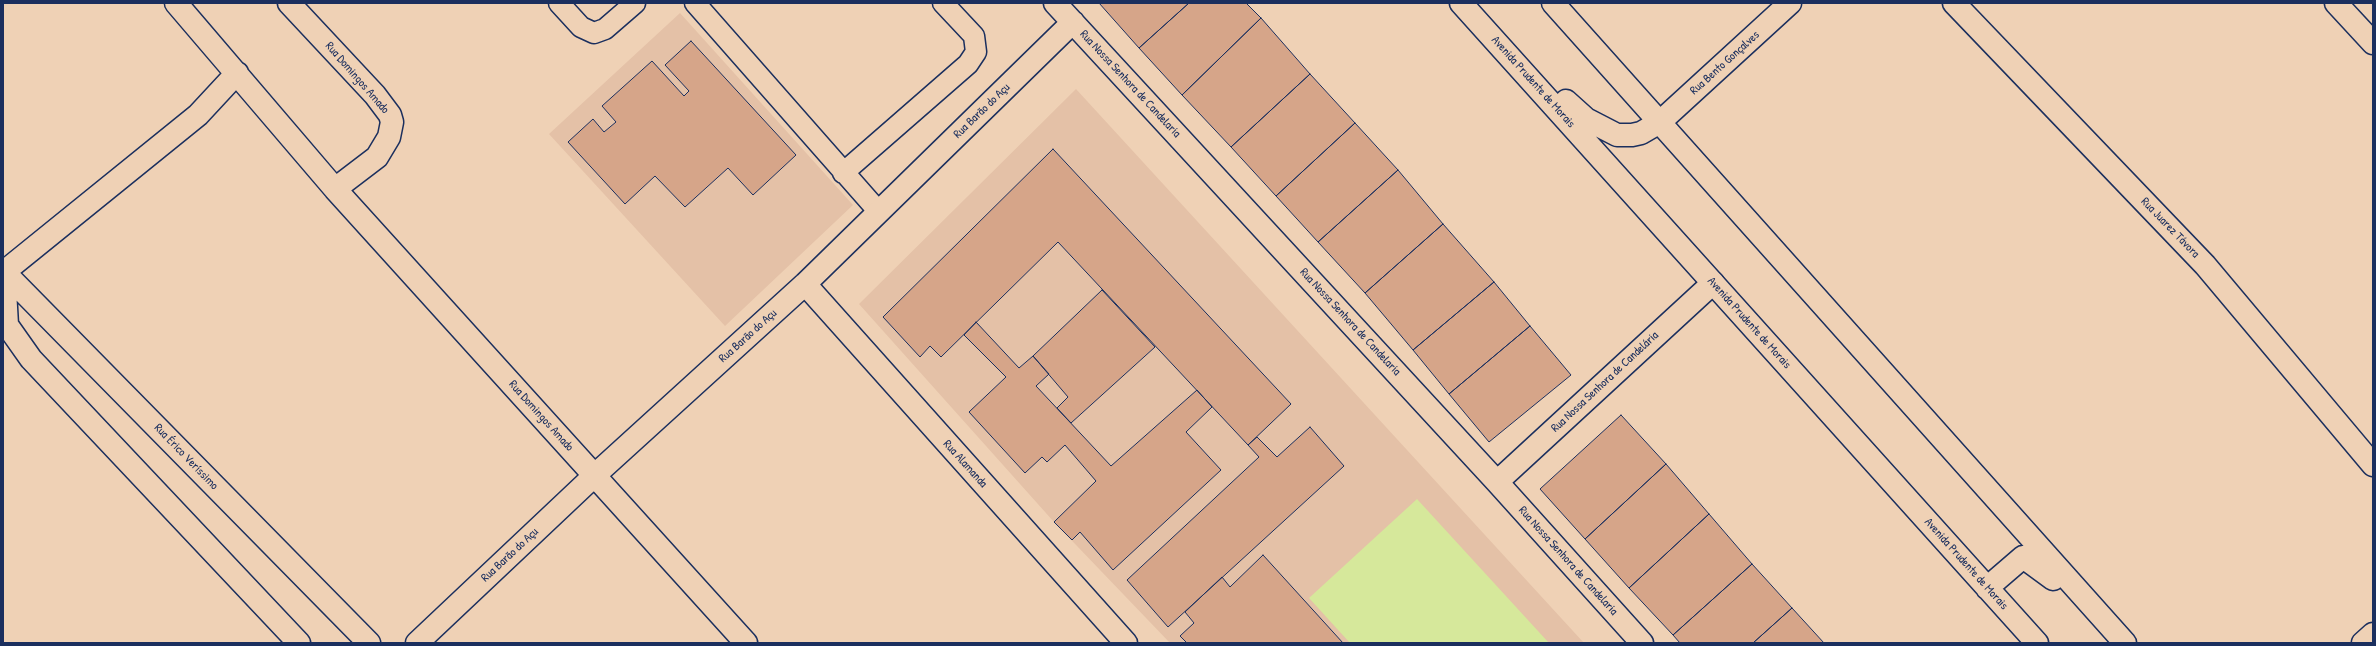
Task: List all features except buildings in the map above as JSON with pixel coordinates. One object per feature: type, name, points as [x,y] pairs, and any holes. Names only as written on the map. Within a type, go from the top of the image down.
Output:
[{"type":"street","name":"Rua Domingos Amado","points":[[176,3],[335,189],[746,643]]},
{"type":"street","name":"Rua Domingos Amado","points":[[289,3],[375,95],[390,115],[392,122],[389,137],[377,157],[335,189]]},
{"type":"street","name":"Rua Nossa Senhora de Candelaria","points":[[1056,3],[1642,643]]},
{"type":"street","points":[[1554,3],[2101,618],[2125,643]]},
{"type":"street","name":"Rua Bento Gonçalves","points":[[1466,8],[1586,119],[1604,130],[1626,136],[1641,133],[1660,122],[1790,3]]},
{"type":"street","name":"Rua Juarez Távora","points":[[1954,3],[2205,265],[2373,466]]},
{"type":"street","points":[[2336,3],[2373,43]]},
{"type":"street","name":"Avenida Prudente de Morais","points":[[1466,8],[2037,643]]},
{"type":"street","name":"Rua Barão do Açu","points":[[417,643],[595,475],[805,284],[1073,22]]},
{"type":"street","points":[[237,73],[198,115],[4,271],[7,325],[31,359],[299,643]]},
{"type":"street","name":"Rua Érico Veríssimo","points":[[4,271],[369,643]]},
{"type":"street","name":"Rua Nossa Senhora de Candelária","points":[[1496,482],[1713,283]]},
{"type":"street","name":"Rua Alamanda","points":[[805,284],[1126,643]]},
{"type":"street","points":[[1987,588],[2020,559],[2026,558],[2101,618]]},
{"type":"street","points":[[2363,643],[2373,634]]},
{"type":"lane","points":[[559,3],[581,27],[594,33],[605,29],[635,3]]},
{"type":"lane","points":[[695,3],[843,173],[879,212]]},
{"type":"lane","points":[[843,173],[968,64],[976,52],[974,36],[943,3]]},
{"type":"shaded area","points":[[680,13],[853,205],[725,326],[549,134]]},
{"type":"shaded area","points":[[1076,89],[1584,643],[1170,643],[1054,522],[859,304]]},
{"type":"green space","points":[[1417,499],[1549,643],[1350,643],[1309,598]]}]
